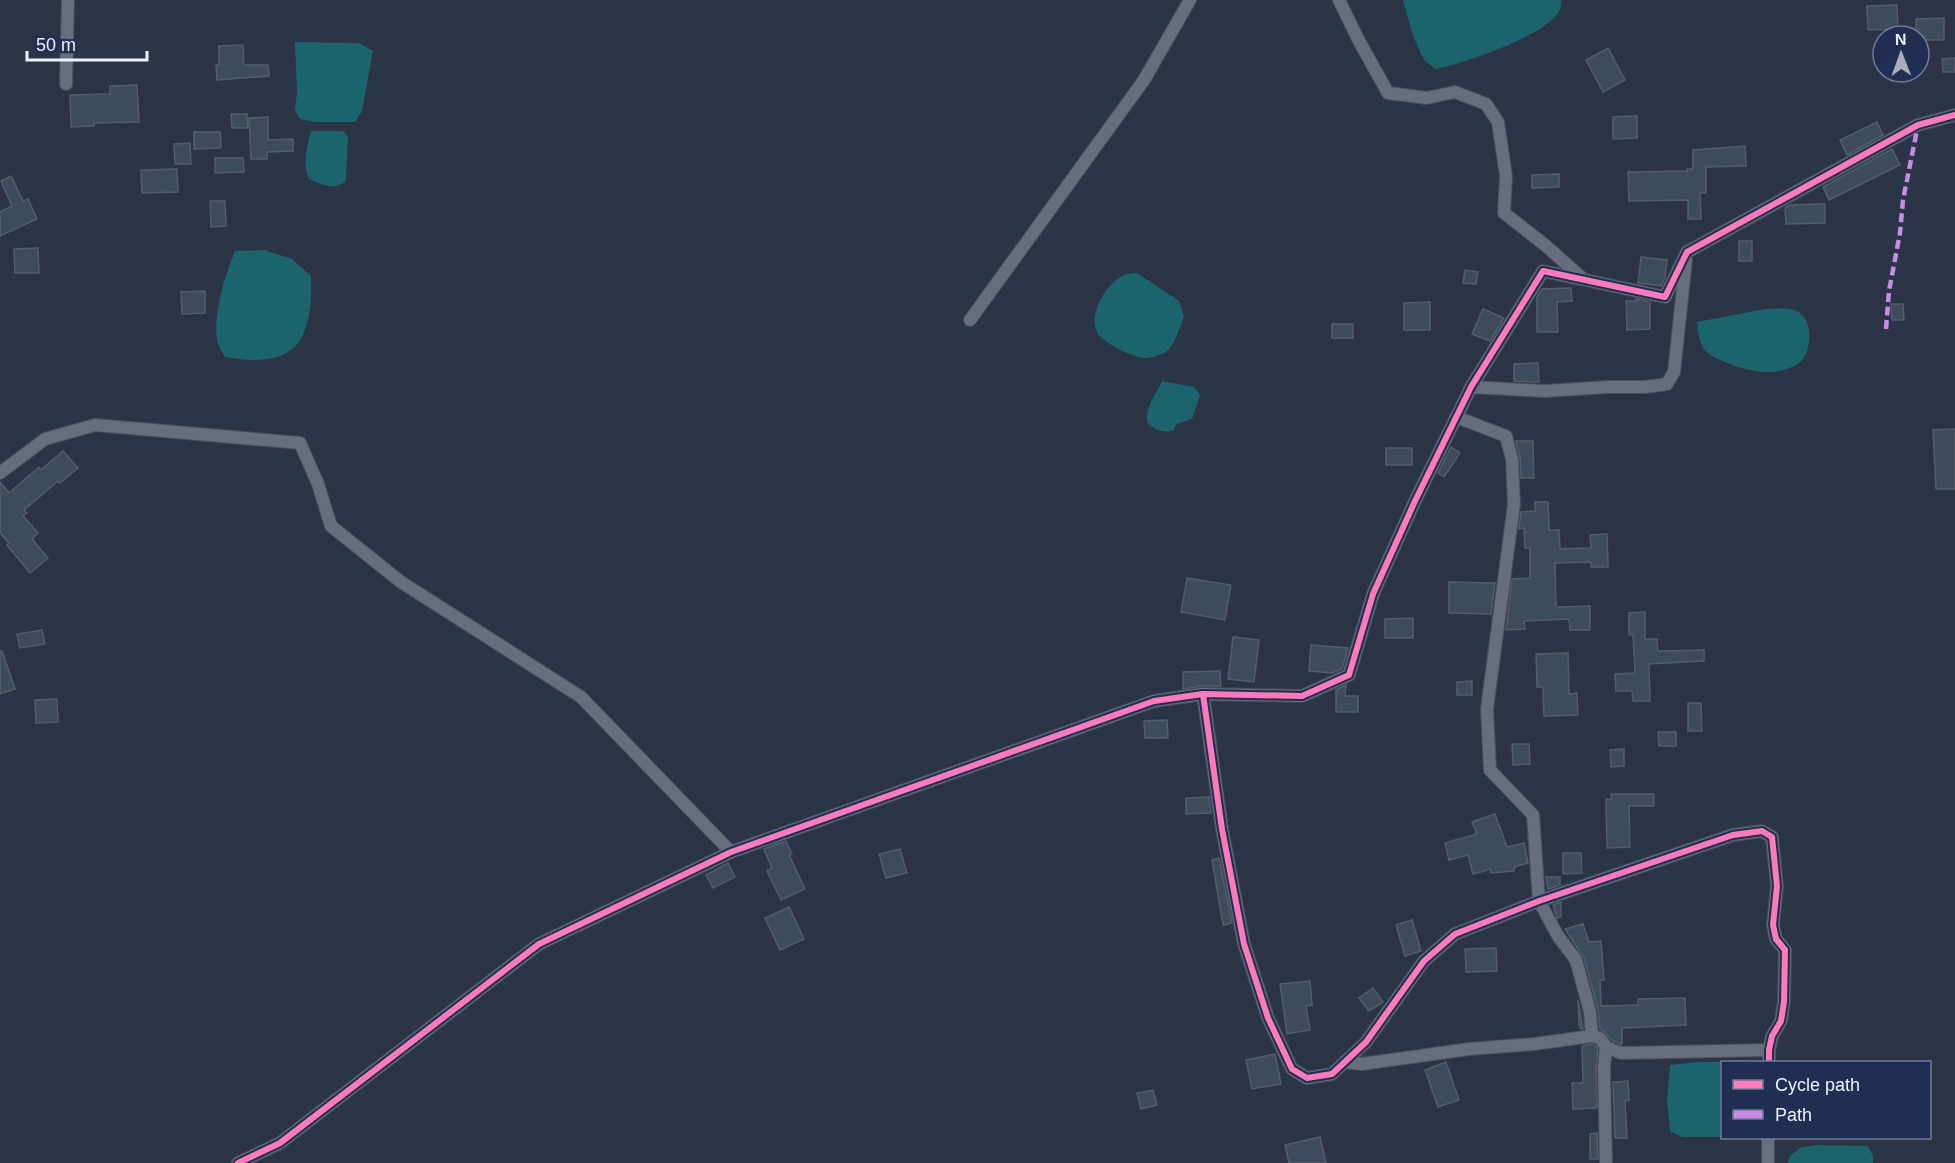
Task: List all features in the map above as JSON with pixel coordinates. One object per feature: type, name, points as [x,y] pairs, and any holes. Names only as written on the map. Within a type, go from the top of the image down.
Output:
[{"type":"street","points":[[66,84],[68,0]]},
{"type":"street","points":[[970,320],[1144,80],[1190,0]]},
{"type":"street","points":[[1339,0],[1388,93],[1427,98],[1455,92],[1486,104],[1498,122],[1506,176],[1504,213],[1583,279]]},
{"type":"street","points":[[238,1163],[280,1143],[539,944],[731,852],[1154,701],[1203,694],[1302,696],[1349,675],[1373,594],[1456,417],[1471,387],[1543,271],[1665,297],[1687,252],[1918,125],[1955,115]]},
{"type":"street","points":[[1471,387],[1545,391],[1667,384],[1674,372],[1687,252]]},
{"type":"street","points":[[1456,417],[1506,436],[1512,459],[1514,504],[1487,709],[1490,770],[1533,815],[1539,901],[1558,936],[1576,960],[1590,1012],[1593,1036]]},
{"type":"street","points":[[0,473],[45,439],[95,424],[300,443],[318,484],[331,526],[401,582],[581,697],[731,852]]},
{"type":"street","points":[[1203,694],[1222,829],[1244,944],[1268,1018],[1292,1070],[1307,1078],[1332,1074],[1366,1042],[1424,961],[1455,934],[1539,901],[1733,835],[1762,831],[1772,837],[1777,886],[1773,925],[1776,939],[1785,950],[1784,1002],[1781,1021],[1772,1036],[1769,1056],[1621,1053],[1606,1047],[1600,1038],[1593,1036],[1534,1044],[1469,1048],[1362,1064],[1345,1062]]},
{"type":"street","points":[[1606,1047],[1604,1080],[1606,1163]]},
{"type":"street","points":[[1768,1139],[1768,1163]]},
{"type":"shaded area","points":[[1403,0],[1561,1],[1560,9],[1554,18],[1524,38],[1464,62],[1435,69],[1424,60],[1413,36]]},
{"type":"shaded area","points":[[295,42],[359,43],[373,51],[362,111],[355,122],[314,122],[300,119],[295,110],[297,92]]},
{"type":"shaded area","points":[[311,131],[343,131],[348,137],[346,180],[342,184],[328,186],[309,179],[306,161]]},
{"type":"shaded area","points":[[264,250],[292,259],[311,276],[311,299],[303,335],[284,355],[249,360],[225,357],[219,347],[216,329],[221,295],[231,261],[235,251]]},
{"type":"shaded area","points":[[1137,273],[1179,301],[1184,317],[1174,342],[1168,350],[1148,358],[1135,356],[1113,346],[1101,338],[1095,326],[1097,309],[1105,292],[1117,279],[1124,275]]},
{"type":"shaded area","points":[[1765,309],[1794,310],[1806,321],[1809,328],[1809,344],[1807,352],[1799,363],[1782,371],[1754,371],[1721,361],[1704,349],[1697,322]]},
{"type":"shaded area","points":[[1162,381],[1194,387],[1200,395],[1192,419],[1177,424],[1173,431],[1157,429],[1149,424],[1147,419],[1149,406]]},
{"type":"shaded area","points":[[1721,1062],[1721,1137],[1682,1137],[1670,1131],[1667,1101],[1670,1065]]},
{"type":"shaded area","points":[[1816,1145],[1868,1146],[1873,1156],[1873,1163],[1788,1163],[1789,1157],[1800,1148]]},
{"type":"building","points":[[1897,5],[1898,24],[1871,24],[1871,30],[1868,30],[1867,6]]},
{"type":"building","points":[[1944,18],[1944,40],[1931,40],[1931,24],[1916,24],[1916,19]]},
{"type":"building","points":[[243,45],[244,65],[268,65],[269,76],[217,80],[216,65],[219,65],[219,46]]},
{"type":"building","points":[[1608,48],[1625,80],[1603,92],[1586,60]]},
{"type":"building","points":[[1955,58],[1955,72],[1943,72],[1942,59]]},
{"type":"building","points":[[137,85],[139,122],[94,123],[94,126],[71,127],[70,95],[110,94],[110,86]]},
{"type":"building","points":[[231,114],[247,114],[248,128],[232,128]]},
{"type":"building","points":[[1637,116],[1637,138],[1613,139],[1613,117]]},
{"type":"building","points":[[268,117],[268,140],[293,139],[293,151],[267,152],[267,159],[251,159],[249,118]]},
{"type":"building","points":[[1877,122],[1883,135],[1847,155],[1840,140]]},
{"type":"building","points":[[194,132],[220,132],[221,148],[194,149]]},
{"type":"building","points":[[190,143],[191,164],[175,164],[174,144]]},
{"type":"building","points":[[1745,146],[1746,166],[1706,167],[1706,193],[1700,193],[1701,219],[1688,219],[1688,200],[1629,201],[1628,172],[1687,171],[1687,169],[1693,169],[1693,150]]},
{"type":"building","points":[[1892,149],[1900,165],[1829,200],[1823,187]]},
{"type":"building","points":[[215,158],[243,158],[244,172],[215,173]]},
{"type":"building","points":[[177,169],[178,192],[142,193],[141,170]]},
{"type":"building","points":[[1559,174],[1559,187],[1532,188],[1532,175]]},
{"type":"building","points":[[11,176],[23,201],[28,199],[37,219],[0,236],[0,212],[12,206],[1,181]]},
{"type":"building","points":[[210,201],[225,201],[226,226],[211,227]]},
{"type":"building","points":[[1825,204],[1825,223],[1786,224],[1785,208],[1789,205]]},
{"type":"building","points":[[1739,241],[1752,241],[1752,261],[1739,261]]},
{"type":"building","points":[[38,248],[39,273],[15,273],[14,249]]},
{"type":"building","points":[[1641,257],[1667,260],[1665,278],[1661,286],[1638,283]]},
{"type":"building","points":[[1465,270],[1478,272],[1476,284],[1463,283]]},
{"type":"building","points":[[1571,288],[1572,301],[1557,302],[1558,332],[1537,332],[1537,297],[1542,289]]},
{"type":"building","points":[[205,291],[205,313],[182,314],[181,292]]},
{"type":"building","points":[[1636,299],[1650,302],[1650,329],[1627,330],[1626,301]]},
{"type":"building","points":[[1430,302],[1430,330],[1404,330],[1404,303]]},
{"type":"building","points":[[1891,304],[1903,304],[1904,320],[1892,320]]},
{"type":"building","points":[[1483,309],[1504,318],[1490,341],[1472,334]]},
{"type":"building","points":[[1332,324],[1353,324],[1353,338],[1332,338]]},
{"type":"building","points":[[1538,363],[1539,382],[1514,381],[1514,364]]},
{"type":"building","points":[[1955,429],[1955,489],[1936,489],[1933,430]]},
{"type":"building","points":[[1516,441],[1533,441],[1534,478],[1521,478]]},
{"type":"building","points":[[1451,447],[1460,453],[1444,477],[1438,473]]},
{"type":"building","points":[[1386,448],[1412,448],[1412,465],[1386,465]]},
{"type":"building","points":[[63,451],[78,468],[60,483],[58,481],[24,510],[27,513],[23,516],[38,533],[32,539],[48,558],[30,573],[0,533],[0,482],[9,493],[39,467],[41,470]]},
{"type":"building","points":[[1535,502],[1548,502],[1549,530],[1559,530],[1560,549],[1591,548],[1590,535],[1607,534],[1608,567],[1591,567],[1591,562],[1555,563],[1556,607],[1590,606],[1590,630],[1570,630],[1569,619],[1524,621],[1525,629],[1506,630],[1512,579],[1530,578],[1530,548],[1525,548],[1524,528],[1519,529],[1521,512],[1535,511]]},
{"type":"building","points":[[1187,578],[1231,585],[1225,620],[1181,612]]},
{"type":"building","points":[[1449,582],[1495,583],[1491,614],[1449,613]]},
{"type":"building","points":[[1645,612],[1645,639],[1657,639],[1658,651],[1704,650],[1704,661],[1649,664],[1650,701],[1633,701],[1632,691],[1616,691],[1615,674],[1635,673],[1633,635],[1629,635],[1629,613]]},
{"type":"building","points":[[1413,618],[1413,638],[1385,638],[1385,619]]},
{"type":"building","points":[[42,630],[45,644],[20,648],[17,634]]},
{"type":"building","points":[[1233,637],[1259,640],[1254,682],[1228,679]]},
{"type":"building","points":[[1311,645],[1348,648],[1342,669],[1332,673],[1309,671]]},
{"type":"building","points":[[0,651],[2,651],[15,689],[0,694]]},
{"type":"building","points":[[1568,653],[1569,694],[1577,693],[1578,715],[1544,716],[1543,687],[1537,687],[1536,654]]},
{"type":"building","points":[[1220,671],[1221,686],[1183,689],[1183,672]]},
{"type":"building","points":[[1472,681],[1472,695],[1457,695],[1457,682]]},
{"type":"building","points":[[1346,685],[1345,696],[1358,696],[1358,712],[1336,712],[1336,690]]},
{"type":"building","points":[[57,699],[58,722],[36,723],[35,700]]},
{"type":"building","points":[[1688,703],[1701,703],[1702,731],[1688,731]]},
{"type":"building","points":[[1167,720],[1168,738],[1145,738],[1144,721]]},
{"type":"building","points":[[1658,732],[1676,732],[1676,746],[1659,746]]},
{"type":"building","points":[[1512,744],[1529,744],[1530,764],[1513,765]]},
{"type":"building","points":[[1624,749],[1624,766],[1611,767],[1610,750]]},
{"type":"building","points":[[1611,794],[1654,794],[1654,806],[1629,806],[1630,847],[1607,848],[1606,799],[1612,799]]},
{"type":"building","points":[[1209,797],[1211,813],[1186,814],[1186,798]]},
{"type":"building","points":[[1495,814],[1507,847],[1524,843],[1528,863],[1514,867],[1514,871],[1491,873],[1491,869],[1473,874],[1468,855],[1449,860],[1445,843],[1477,834],[1472,822]]},
{"type":"building","points":[[786,841],[792,854],[789,855],[805,889],[781,900],[767,871],[772,868],[764,849]]},
{"type":"building","points":[[900,849],[907,873],[886,878],[879,854]]},
{"type":"building","points":[[1563,853],[1581,853],[1582,873],[1563,874]]},
{"type":"building","points":[[1219,858],[1232,923],[1223,925],[1212,860]]},
{"type":"building","points":[[728,863],[735,877],[713,888],[706,875]]},
{"type":"building","points":[[1546,877],[1560,877],[1560,885],[1548,889]]},
{"type":"building","points":[[1561,902],[1561,917],[1557,918],[1553,905]]},
{"type":"building","points":[[789,907],[804,939],[780,950],[765,918]]},
{"type":"building","points":[[1412,920],[1421,951],[1405,956],[1396,925]]},
{"type":"building","points":[[1583,924],[1589,942],[1601,941],[1604,980],[1600,980],[1601,1006],[1638,1005],[1638,999],[1685,998],[1686,1025],[1622,1028],[1622,1044],[1611,1040],[1600,1029],[1598,1010],[1584,958],[1565,929]]},
{"type":"building","points":[[1496,948],[1497,971],[1466,972],[1465,949]]},
{"type":"building","points":[[1310,981],[1312,1005],[1306,1006],[1310,1030],[1287,1034],[1280,984]]},
{"type":"building","points":[[1373,988],[1383,1002],[1369,1011],[1359,998]]},
{"type":"building","points":[[1578,1000],[1583,1029],[1579,1024]]},
{"type":"building","points":[[1592,1044],[1598,1049],[1597,1108],[1573,1109],[1572,1083],[1583,1083],[1582,1046]]},
{"type":"building","points":[[1275,1054],[1281,1084],[1252,1089],[1246,1060]]},
{"type":"building","points":[[1446,1062],[1459,1100],[1438,1107],[1425,1070]]},
{"type":"building","points":[[1628,1081],[1629,1100],[1625,1101],[1627,1138],[1615,1138],[1613,1082]]},
{"type":"building","points":[[1153,1090],[1157,1105],[1141,1109],[1137,1093]]},
{"type":"building","points":[[1597,1133],[1598,1159],[1590,1159],[1590,1134]]},
{"type":"building","points":[[1320,1137],[1326,1163],[1289,1163],[1285,1145]]},
{"type":"marked path","points":[[1886,329],[1889,291],[1900,233],[1903,200],[1918,125]]},
{"type":"cycle path","points":[[238,1163],[280,1143],[539,944],[731,852],[1154,701],[1203,694],[1302,696],[1349,675],[1373,594],[1415,501],[1471,387],[1543,271],[1665,297],[1687,252],[1918,125],[1955,115]]},
{"type":"cycle path","points":[[1203,694],[1222,829],[1244,944],[1268,1018],[1292,1069],[1307,1078],[1332,1074],[1366,1042],[1424,961],[1455,934],[1539,901],[1733,835],[1762,831],[1772,837],[1777,886],[1773,925],[1776,939],[1785,950],[1784,1002],[1781,1021],[1772,1036],[1769,1061]]}]
